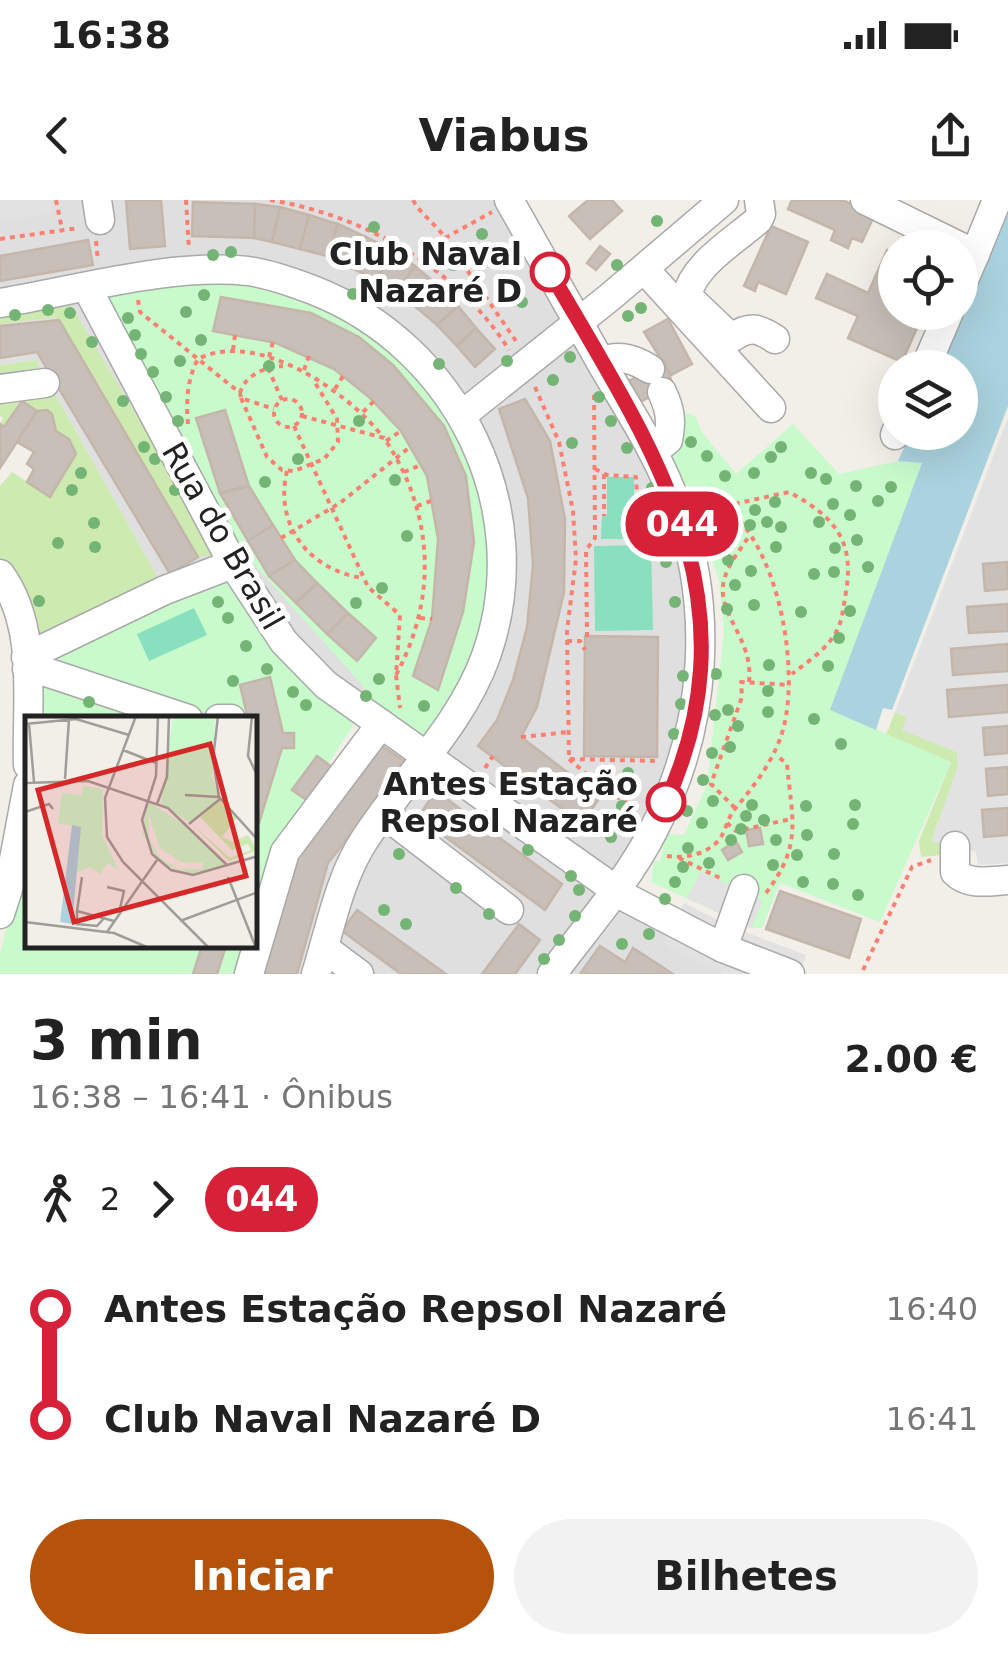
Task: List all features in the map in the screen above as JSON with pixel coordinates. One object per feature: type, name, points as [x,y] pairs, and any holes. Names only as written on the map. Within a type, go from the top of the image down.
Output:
[{"type":"street","points":[[462,415],[724,200]]},
{"type":"street","points":[[759,200],[758,220],[700,272],[690,284],[687,296],[730,338],[746,328],[760,328],[776,339]]},
{"type":"street","points":[[865,200],[927,230]]},
{"type":"street","points":[[978,249],[997,200]]},
{"type":"street","points":[[501,206],[578,321],[653,452],[688,539],[699,598],[702,653],[694,719],[680,772],[653,832],[552,974]]},
{"type":"street","points":[[644,269],[771,408]]},
{"type":"street","points":[[0,303],[206,270],[249,272],[288,280],[335,298],[376,322],[427,366],[462,415],[482,453],[494,496],[501,535],[501,586],[486,656],[459,710],[362,842],[346,875],[320,961],[359,974]]},
{"type":"street","name":"Rua do Brasil","points":[[88,288],[233,564],[284,642],[326,685],[390,716],[427,754],[615,889],[723,948],[790,974]]},
{"type":"street","points":[[601,362],[612,357],[626,358],[656,380],[671,410],[668,440],[653,452]]},
{"type":"street","points":[[0,389],[45,382]]},
{"type":"street","points":[[27,663],[165,590],[233,564]]},
{"type":"street","points":[[0,574],[19,606],[27,663],[28,716]]},
{"type":"street","points":[[27,663],[179,716]]},
{"type":"street","points":[[258,944],[285,852],[390,716]]},
{"type":"street","points":[[0,914],[25,801]]},
{"type":"street","points":[[383,813],[509,910]]},
{"type":"street","points":[[948,852],[960,878],[1008,880]]},
{"type":"street","points":[[723,948],[744,889]]},
{"type":"street","points":[[249,974],[256,949]]},
{"type":"path","points":[[56,200],[62,228]]},
{"type":"path","points":[[186,200],[189,253]]},
{"type":"path","points":[[270,200],[352,222],[418,258],[478,310],[516,361]]},
{"type":"path","points":[[413,200],[420,212],[431,218],[524,354]]},
{"type":"path","points":[[445,238],[501,206]]},
{"type":"path","points":[[0,239],[62,228],[92,216]]},
{"type":"path","points":[[138,302],[140,312],[240,396],[274,408]]},
{"type":"path","points":[[233,351],[235,335]]},
{"type":"path","points":[[268,358],[273,342]]},
{"type":"path","points":[[188,424],[189,385],[198,359],[210,353],[233,351],[268,358],[312,376],[362,412],[404,472],[417,506],[426,549],[420,618],[396,675]]},
{"type":"path","points":[[303,372],[310,356]]},
{"type":"path","points":[[292,367],[268,368],[246,380],[240,396],[268,457],[275,466],[287,471],[310,465],[336,449],[340,426],[312,376]]},
{"type":"path","points":[[268,368],[282,400]]},
{"type":"path","points":[[525,375],[536,388],[559,442],[574,510],[576,559],[567,641],[569,759],[642,812]]},
{"type":"path","points":[[334,390],[343,376]]},
{"type":"path","points":[[587,636],[586,550],[595,538],[594,392]]},
{"type":"path","points":[[282,400],[274,408],[274,418],[280,425],[294,426]]},
{"type":"path","points":[[282,400],[297,402],[302,416]]},
{"type":"path","points":[[362,412],[374,401]]},
{"type":"path","points":[[302,416],[385,440],[401,431]]},
{"type":"path","points":[[294,426],[302,416]]},
{"type":"path","points":[[294,426],[368,587],[400,614],[390,716]]},
{"type":"path","points":[[281,538],[331,509],[410,446]]},
{"type":"path","points":[[404,472],[421,466]]},
{"type":"path","points":[[595,469],[604,474],[636,477],[638,514]]},
{"type":"path","points":[[287,471],[283,501],[292,530],[316,559],[334,570],[364,578]]},
{"type":"path","points":[[604,474],[604,516]]},
{"type":"path","points":[[679,858],[711,848],[720,840],[727,823],[774,754],[784,726],[791,674],[786,626],[776,588],[749,536],[725,506],[707,492],[686,487]]},
{"type":"path","points":[[725,506],[789,492],[818,508],[835,526],[846,548],[850,568],[841,622],[823,650],[791,674]]},
{"type":"path","points":[[417,506],[431,502]]},
{"type":"path","points":[[748,682],[751,664],[747,647],[724,607],[722,592],[728,570],[749,536]]},
{"type":"path","points":[[426,579],[435,580]]},
{"type":"path","points":[[572,595],[588,595]]},
{"type":"path","points":[[420,618],[432,620]]},
{"type":"path","points":[[567,641],[580,641],[585,650]]},
{"type":"path","points":[[736,809],[711,784],[742,697],[741,682],[790,686]]},
{"type":"path","points":[[521,737],[568,732]]},
{"type":"path","points":[[662,856],[679,858],[744,889],[766,894],[790,853],[792,819],[787,764],[774,754]]},
{"type":"path","points":[[485,768],[493,756]]},
{"type":"path","points":[[569,759],[659,761]]},
{"type":"path","points":[[727,823],[736,831],[792,819]]},
{"type":"path","points":[[863,970],[912,866],[948,852]]},
{"type":"shaded area","points":[[0,200],[509,200],[653,452],[697,581],[694,719],[615,889],[726,968],[723,974],[246,974],[369,717],[165,590],[36,360],[0,365]]},
{"type":"shaded area","points":[[0,200],[51,200],[53,213],[0,222]]},
{"type":"shaded area","points":[[1008,418],[1008,863],[978,865],[976,852],[947,842],[931,842],[958,767],[957,752],[902,730],[907,717],[895,712]]},
{"type":"shaded area","points":[[701,872],[763,901],[751,928],[687,898]]},
{"type":"shaded area","points":[[684,903],[734,928],[806,955],[801,968],[677,915]]},
{"type":"shaded area","points":[[669,932],[764,974],[727,974],[663,943]]},
{"type":"green space","points":[[249,271],[376,322],[482,453],[496,618],[427,754],[370,717],[365,688],[243,552],[171,424],[87,288]],"holes":[[[221,297],[311,313],[393,365],[444,426],[466,476],[474,542],[463,612],[438,690],[413,675],[432,619],[438,539],[427,476],[401,431],[370,398],[334,369],[276,343]],[[225,410],[249,486],[295,560],[376,638],[357,661],[269,576],[220,493],[197,419]]]},
{"type":"green space","points":[[71,305],[149,437],[212,555],[197,557],[59,320],[55,317],[0,324],[0,309]]},
{"type":"green space","points":[[36,360],[165,590],[26,657],[0,574],[0,486],[12,472],[50,497],[76,454],[69,439],[56,431],[53,414],[47,410],[37,411],[22,401],[4,427],[0,424],[0,365]]},
{"type":"green space","points":[[686,412],[696,417],[701,431],[736,474],[793,424],[839,474],[898,461],[922,463],[831,710],[951,762],[880,922],[780,883],[762,928],[751,928],[651,882],[654,861],[660,861],[666,834],[684,835],[707,785],[724,632],[719,580],[687,487],[672,457]]},
{"type":"green space","points":[[607,477],[634,477],[634,515],[642,516],[641,539],[601,539],[602,516],[607,515]]},
{"type":"green space","points":[[651,545],[653,630],[595,631],[594,546]]},
{"type":"green space","points":[[230,579],[356,721],[286,829],[258,906],[258,716],[32,716],[26,657]]},
{"type":"green space","points":[[194,608],[207,635],[149,661],[137,634]]},
{"type":"green space","points":[[895,712],[907,717],[903,730],[957,752],[958,767],[931,842],[947,842],[942,855],[921,857],[919,841],[951,762],[886,735]]},
{"type":"green space","points":[[25,849],[25,949],[242,949],[234,974],[0,974],[0,954]]},
{"type":"water","points":[[1008,214],[1008,406],[892,710],[883,708],[876,730],[830,710],[922,463],[898,461],[903,450],[978,450],[978,350],[948,350],[956,330],[978,330],[978,282]]},
{"type":"building","points":[[126,200],[161,200],[165,246],[130,249]]},
{"type":"building","points":[[588,200],[612,200],[622,211],[590,239],[569,216]]},
{"type":"building","points":[[792,200],[842,200],[875,214],[862,242],[852,238],[848,248],[831,240],[835,230],[788,209]]},
{"type":"building","points":[[193,202],[255,204],[254,238],[192,236]]},
{"type":"building","points":[[255,204],[280,207],[272,242],[254,238]]},
{"type":"building","points":[[280,207],[309,215],[300,249],[272,242]]},
{"type":"building","points":[[309,215],[338,224],[327,256],[300,249]]},
{"type":"building","points":[[338,224],[366,237],[351,268],[327,256]]},
{"type":"building","points":[[771,226],[808,242],[786,294],[758,282],[755,291],[744,286]]},
{"type":"building","points":[[366,237],[392,250],[377,280],[351,268]]},
{"type":"building","points":[[88,240],[93,265],[0,281],[0,256]]},
{"type":"building","points":[[600,246],[610,254],[596,270],[587,263]]},
{"type":"building","points":[[392,250],[415,266],[397,292],[377,280]]},
{"type":"building","points":[[415,266],[441,288],[417,308],[397,292]]},
{"type":"building","points":[[878,270],[878,330],[916,330],[907,350],[878,351],[848,338],[858,316],[816,298],[827,274],[868,293]]},
{"type":"building","points":[[441,288],[458,306],[437,325],[417,308]]},
{"type":"building","points":[[221,297],[311,313],[359,337],[393,365],[444,426],[466,476],[474,542],[463,612],[438,690],[413,676],[432,619],[438,539],[427,476],[401,431],[370,398],[334,369],[276,343],[213,331]]},
{"type":"building","points":[[458,306],[476,328],[457,346],[437,325]]},
{"type":"building","points":[[668,319],[692,364],[671,375],[644,332]]},
{"type":"building","points":[[59,320],[198,557],[170,574],[37,352],[0,358],[0,326]]},
{"type":"building","points":[[476,328],[495,349],[475,367],[457,346]]},
{"type":"building","points":[[664,361],[673,385],[640,402],[629,381]]},
{"type":"building","points":[[525,399],[550,441],[565,519],[564,592],[537,707],[521,737],[600,797],[582,824],[478,746],[497,720],[527,627],[533,565],[528,498],[499,409]]},
{"type":"building","points":[[22,401],[37,411],[0,468],[0,424],[4,427]]},
{"type":"building","points":[[225,410],[249,486],[220,493],[196,418]]},
{"type":"building","points":[[37,411],[52,414],[56,431],[69,439],[76,454],[50,497],[27,482],[34,469],[27,464],[34,452],[17,442]]},
{"type":"building","points":[[249,486],[273,525],[248,541],[220,493]]},
{"type":"building","points":[[273,525],[295,560],[269,576],[248,541]]},
{"type":"building","points":[[295,560],[317,583],[296,603],[269,576]]},
{"type":"building","points":[[1007,562],[1008,589],[985,591],[983,564]]},
{"type":"building","points":[[317,583],[348,613],[327,634],[296,603]]},
{"type":"building","points":[[1008,604],[1008,631],[969,633],[967,607]]},
{"type":"building","points":[[348,613],[376,638],[357,661],[327,634]]},
{"type":"building","points":[[585,636],[658,637],[657,757],[584,756]]},
{"type":"building","points":[[1008,644],[1008,671],[953,675],[951,649]]},
{"type":"building","points":[[270,677],[283,733],[294,733],[294,748],[282,748],[259,823],[258,716],[247,716],[240,685]]},
{"type":"building","points":[[1008,685],[1008,712],[949,717],[947,690]]},
{"type":"building","points":[[1008,726],[1008,753],[985,755],[983,728]]},
{"type":"building","points":[[378,743],[407,763],[328,863],[297,974],[263,974],[299,849]]},
{"type":"building","points":[[317,756],[332,767],[308,801],[292,790]]},
{"type":"building","points":[[1008,767],[1008,794],[988,796],[986,769]]},
{"type":"building","points":[[436,791],[562,884],[545,910],[418,817]]},
{"type":"building","points":[[1008,808],[1008,835],[984,837],[982,810]]},
{"type":"building","points":[[760,828],[763,844],[749,846],[746,830]]},
{"type":"building","points":[[736,841],[742,852],[728,860],[722,850]]},
{"type":"building","points":[[780,891],[861,919],[849,958],[766,929]]},
{"type":"building","points":[[357,910],[446,974],[401,974],[342,931]]},
{"type":"building","points":[[519,924],[540,940],[515,974],[482,974]]},
{"type":"building","points":[[600,946],[625,962],[633,948],[673,974],[580,974]]},
{"type":"building","points":[[201,949],[225,949],[217,974],[193,974]]},
{"type":"bus line","name":"044","points":[[550,272],[653,452],[688,539],[697,581],[702,653],[694,719],[680,772],[666,802]]},
{"type":"place","name":"Club Naval Nazaré D","points":[[550,272]]},
{"type":"place","name":"Antes Estação Repsol Nazaré","points":[[666,802]]}]
